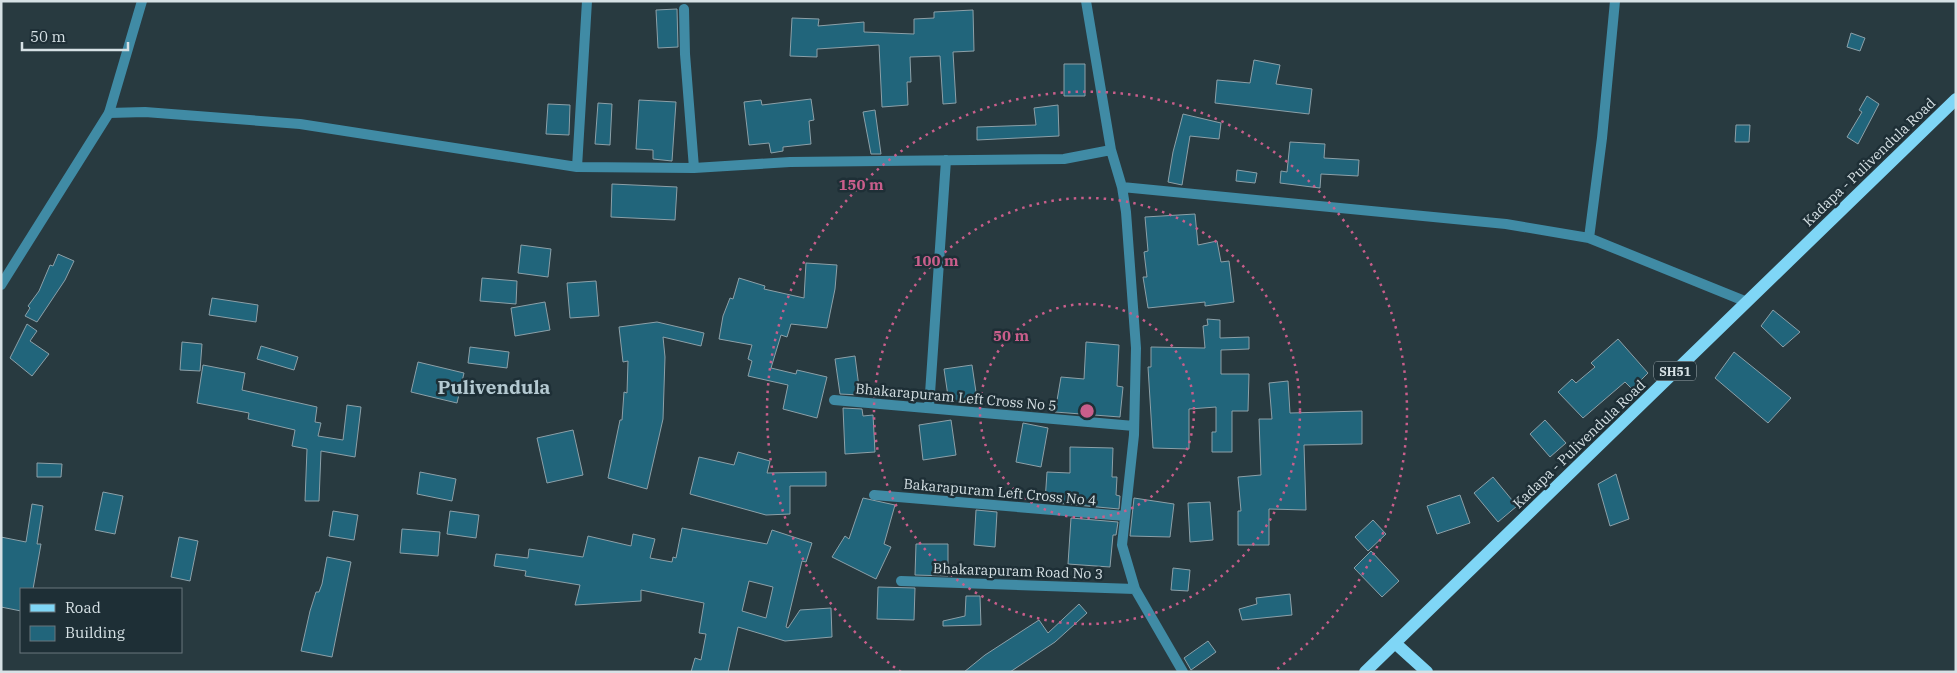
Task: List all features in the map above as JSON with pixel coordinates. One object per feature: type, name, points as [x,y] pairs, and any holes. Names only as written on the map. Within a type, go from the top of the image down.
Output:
[{"type":"main road","name":"Kadapa - Pulivendula Road","points":[[1395,643],[1956,99]]},
{"type":"main road","name":"SH51","points":[[1365,672],[1395,643]]},
{"type":"main road","points":[[1395,643],[1428,672]]},
{"type":"street","points":[[1,285],[109,113],[142,1]]},
{"type":"street","points":[[577,167],[587,1]]},
{"type":"street","points":[[1086,1],[1111,150],[1122,187],[1136,348],[1134,426],[1122,545],[1134,589],[1176,656],[1183,672]]},
{"type":"street","points":[[1589,238],[1602,138],[1615,1]]},
{"type":"street","points":[[684,9],[685,54],[694,168]]},
{"type":"street","points":[[109,113],[145,112],[300,124],[577,167],[694,168],[790,162],[1064,158],[1111,150]]},
{"type":"street","points":[[929,408],[946,160]]},
{"type":"street","points":[[1122,187],[1506,224],[1589,238],[1747,302]]},
{"type":"street","name":"Bhakarapuram Left Cross No 5","points":[[834,400],[1134,426]]},
{"type":"street","name":"Bakarapuram Left Cross No 4","points":[[874,496],[1125,516]]},
{"type":"street","name":"Bhakarapuram Road No 3","points":[[901,581],[1134,589]]},
{"type":"building","points":[[677,9],[678,47],[658,48],[656,10]]},
{"type":"building","points":[[973,10],[974,51],[953,52],[956,103],[943,104],[940,56],[910,57],[911,82],[907,82],[908,105],[882,107],[879,45],[817,49],[817,57],[790,56],[792,18],[819,19],[818,26],[864,22],[864,32],[914,34],[914,19],[934,18],[934,12]]},
{"type":"building","points":[[1851,33],[1865,38],[1860,51],[1847,47]]},
{"type":"building","points":[[1254,60],[1280,65],[1276,84],[1312,89],[1309,114],[1215,103],[1217,80],[1250,83]]},
{"type":"building","points":[[1064,64],[1085,64],[1085,96],[1064,96]]},
{"type":"building","points":[[1867,96],[1879,104],[1858,144],[1847,137],[1862,112],[1859,110]]},
{"type":"building","points":[[811,99],[814,120],[809,121],[811,144],[783,147],[783,151],[771,153],[769,143],[749,145],[744,102],[761,100],[762,105]]},
{"type":"building","points":[[639,100],[676,102],[672,161],[653,159],[653,150],[636,149]]},
{"type":"building","points":[[598,103],[612,104],[610,145],[595,144]]},
{"type":"building","points":[[548,104],[570,105],[569,135],[546,134]]},
{"type":"building","points":[[1058,105],[1059,136],[977,140],[977,127],[1036,125],[1034,108]]},
{"type":"building","points":[[875,110],[881,154],[871,154],[863,112]]},
{"type":"building","points":[[1183,114],[1221,123],[1219,139],[1190,136],[1182,185],[1168,182],[1173,152]]},
{"type":"building","points":[[1736,125],[1750,125],[1749,142],[1735,142]]},
{"type":"building","points":[[1290,142],[1325,144],[1324,158],[1359,160],[1358,176],[1321,174],[1320,188],[1280,183],[1281,171],[1287,172]]},
{"type":"building","points":[[1237,170],[1257,173],[1255,183],[1236,181]]},
{"type":"building","points":[[612,184],[677,187],[675,220],[611,217]]},
{"type":"building","points":[[1195,214],[1198,245],[1217,241],[1221,262],[1229,261],[1234,302],[1205,306],[1205,302],[1148,308],[1143,277],[1147,277],[1144,252],[1148,251],[1145,217]]},
{"type":"building","points":[[521,245],[551,249],[548,277],[518,273]]},
{"type":"building","points":[[58,254],[74,261],[65,280],[37,322],[25,316],[30,308],[28,306],[39,291],[50,265],[53,266]]},
{"type":"building","points":[[806,263],[837,265],[835,289],[827,328],[791,324],[787,337],[781,335],[771,368],[796,374],[797,370],[827,377],[817,418],[783,409],[788,385],[748,376],[752,361],[748,359],[752,345],[719,339],[723,316],[730,298],[733,299],[739,278],[765,286],[764,289],[804,298]]},
{"type":"building","points":[[482,278],[517,281],[516,304],[480,301]]},
{"type":"building","points":[[596,281],[599,316],[570,318],[567,283]]},
{"type":"building","points":[[212,298],[258,305],[256,322],[209,315]]},
{"type":"building","points":[[545,302],[550,330],[515,336],[511,308]]},
{"type":"building","points":[[1773,310],[1800,332],[1783,347],[1761,326]]},
{"type":"building","points":[[1207,319],[1220,320],[1220,338],[1249,337],[1249,349],[1221,350],[1221,374],[1249,374],[1248,411],[1232,411],[1232,452],[1212,452],[1212,432],[1216,432],[1216,407],[1189,409],[1189,449],[1153,448],[1148,367],[1151,367],[1151,347],[1205,348],[1203,326],[1208,325]]},
{"type":"building","points":[[657,322],[704,333],[701,346],[663,337],[665,357],[663,419],[647,489],[608,478],[620,420],[622,420],[624,392],[627,393],[628,361],[623,362],[619,327]]},
{"type":"building","points":[[27,324],[37,331],[30,341],[49,354],[32,376],[10,358]]},
{"type":"building","points":[[1618,339],[1648,373],[1632,389],[1625,382],[1583,418],[1558,392],[1572,379],[1576,383],[1595,367],[1591,363]]},
{"type":"building","points":[[182,342],[202,344],[200,371],[180,370]]},
{"type":"building","points":[[1086,342],[1119,345],[1117,386],[1123,387],[1120,417],[1055,412],[1061,377],[1084,379]]},
{"type":"building","points":[[261,346],[298,357],[294,370],[257,359]]},
{"type":"building","points":[[470,347],[509,352],[507,368],[468,363]]},
{"type":"building","points":[[1734,352],[1791,398],[1768,423],[1715,378]]},
{"type":"building","points":[[855,356],[860,395],[840,394],[835,359]]},
{"type":"building","points":[[418,362],[464,373],[457,403],[411,392]]},
{"type":"building","points":[[203,365],[245,373],[242,390],[317,407],[315,422],[321,423],[318,436],[343,440],[347,405],[361,407],[355,457],[321,451],[319,501],[305,501],[307,449],[292,446],[295,430],[248,419],[249,413],[197,403]]},
{"type":"building","points":[[972,365],[977,399],[949,403],[944,369]]},
{"type":"building","points":[[1288,381],[1290,413],[1362,411],[1362,444],[1304,445],[1306,510],[1269,509],[1269,545],[1238,545],[1238,511],[1241,511],[1238,477],[1261,475],[1259,419],[1272,419],[1269,383]]},
{"type":"building","points":[[843,408],[862,409],[863,416],[873,415],[875,452],[845,454]]},
{"type":"building","points":[[951,420],[956,455],[923,460],[919,425]]},
{"type":"building","points":[[1545,420],[1566,443],[1550,457],[1530,434]]},
{"type":"building","points":[[1023,423],[1048,428],[1041,467],[1016,462]]},
{"type":"building","points":[[573,430],[583,475],[547,483],[537,438]]},
{"type":"building","points":[[1070,447],[1113,448],[1112,477],[1117,477],[1116,495],[1120,496],[1119,509],[1045,502],[1047,472],[1070,473]]},
{"type":"building","points":[[738,452],[770,461],[767,473],[826,472],[826,486],[790,486],[790,514],[766,515],[690,494],[699,457],[734,465]]},
{"type":"building","points":[[37,463],[62,464],[61,477],[37,477]]},
{"type":"building","points":[[420,472],[456,479],[452,501],[417,494]]},
{"type":"building","points":[[1616,474],[1629,519],[1610,526],[1598,484]]},
{"type":"building","points":[[1493,477],[1517,506],[1498,522],[1474,493]]},
{"type":"building","points":[[103,492],[123,496],[115,534],[95,530]]},
{"type":"building","points":[[1460,495],[1470,523],[1437,534],[1427,506]]},
{"type":"building","points":[[863,498],[895,505],[884,544],[891,547],[876,579],[832,557],[845,536],[849,539]]},
{"type":"building","points":[[1134,498],[1174,504],[1170,537],[1130,536]]},
{"type":"building","points":[[1210,502],[1213,540],[1190,542],[1188,503]]},
{"type":"building","points":[[32,504],[43,506],[37,544],[41,544],[33,588],[20,588],[20,611],[1,607],[1,537],[26,542]]},
{"type":"building","points":[[976,510],[997,512],[995,547],[974,545]]},
{"type":"building","points":[[333,511],[358,515],[354,540],[329,536]]},
{"type":"building","points":[[450,511],[479,515],[476,538],[447,534]]},
{"type":"building","points":[[1071,518],[1118,522],[1116,535],[1113,535],[1110,567],[1068,564]]},
{"type":"building","points":[[1373,520],[1386,534],[1368,551],[1355,537]]},
{"type":"building","points":[[682,528],[767,544],[772,530],[812,543],[806,562],[802,561],[786,627],[788,628],[800,610],[831,608],[832,637],[785,641],[738,627],[728,672],[691,672],[695,658],[701,660],[706,634],[699,633],[704,603],[641,590],[641,601],[575,605],[580,585],[525,576],[526,571],[494,566],[496,554],[528,558],[529,549],[583,557],[588,536],[631,546],[633,534],[655,539],[650,558],[672,562],[673,557],[676,558]],"holes":[[[749,581],[773,587],[766,618],[742,611]]]},
{"type":"building","points":[[402,529],[440,532],[438,556],[400,553]]},
{"type":"building","points":[[179,537],[198,541],[190,581],[171,577]]},
{"type":"building","points":[[916,544],[948,544],[948,576],[915,575]]},
{"type":"building","points":[[1371,551],[1399,581],[1382,597],[1354,568]]},
{"type":"building","points":[[327,557],[351,562],[332,657],[301,651],[310,611],[316,592],[319,592],[322,584]]},
{"type":"building","points":[[1173,568],[1190,570],[1188,591],[1171,590]]},
{"type":"building","points":[[878,587],[915,588],[914,620],[877,619]]},
{"type":"building","points":[[1290,594],[1292,615],[1242,620],[1239,609],[1257,604],[1256,598]]},
{"type":"building","points":[[966,596],[980,596],[981,625],[943,626],[943,621],[965,616]]},
{"type":"building","points":[[1079,604],[1087,613],[1055,642],[1010,672],[964,672],[985,655],[1039,620],[1048,633]]},
{"type":"building","points":[[1208,641],[1216,652],[1191,670],[1184,658]]},
{"type":"district","name":"Pulivendula","points":[[494,387]]}]
